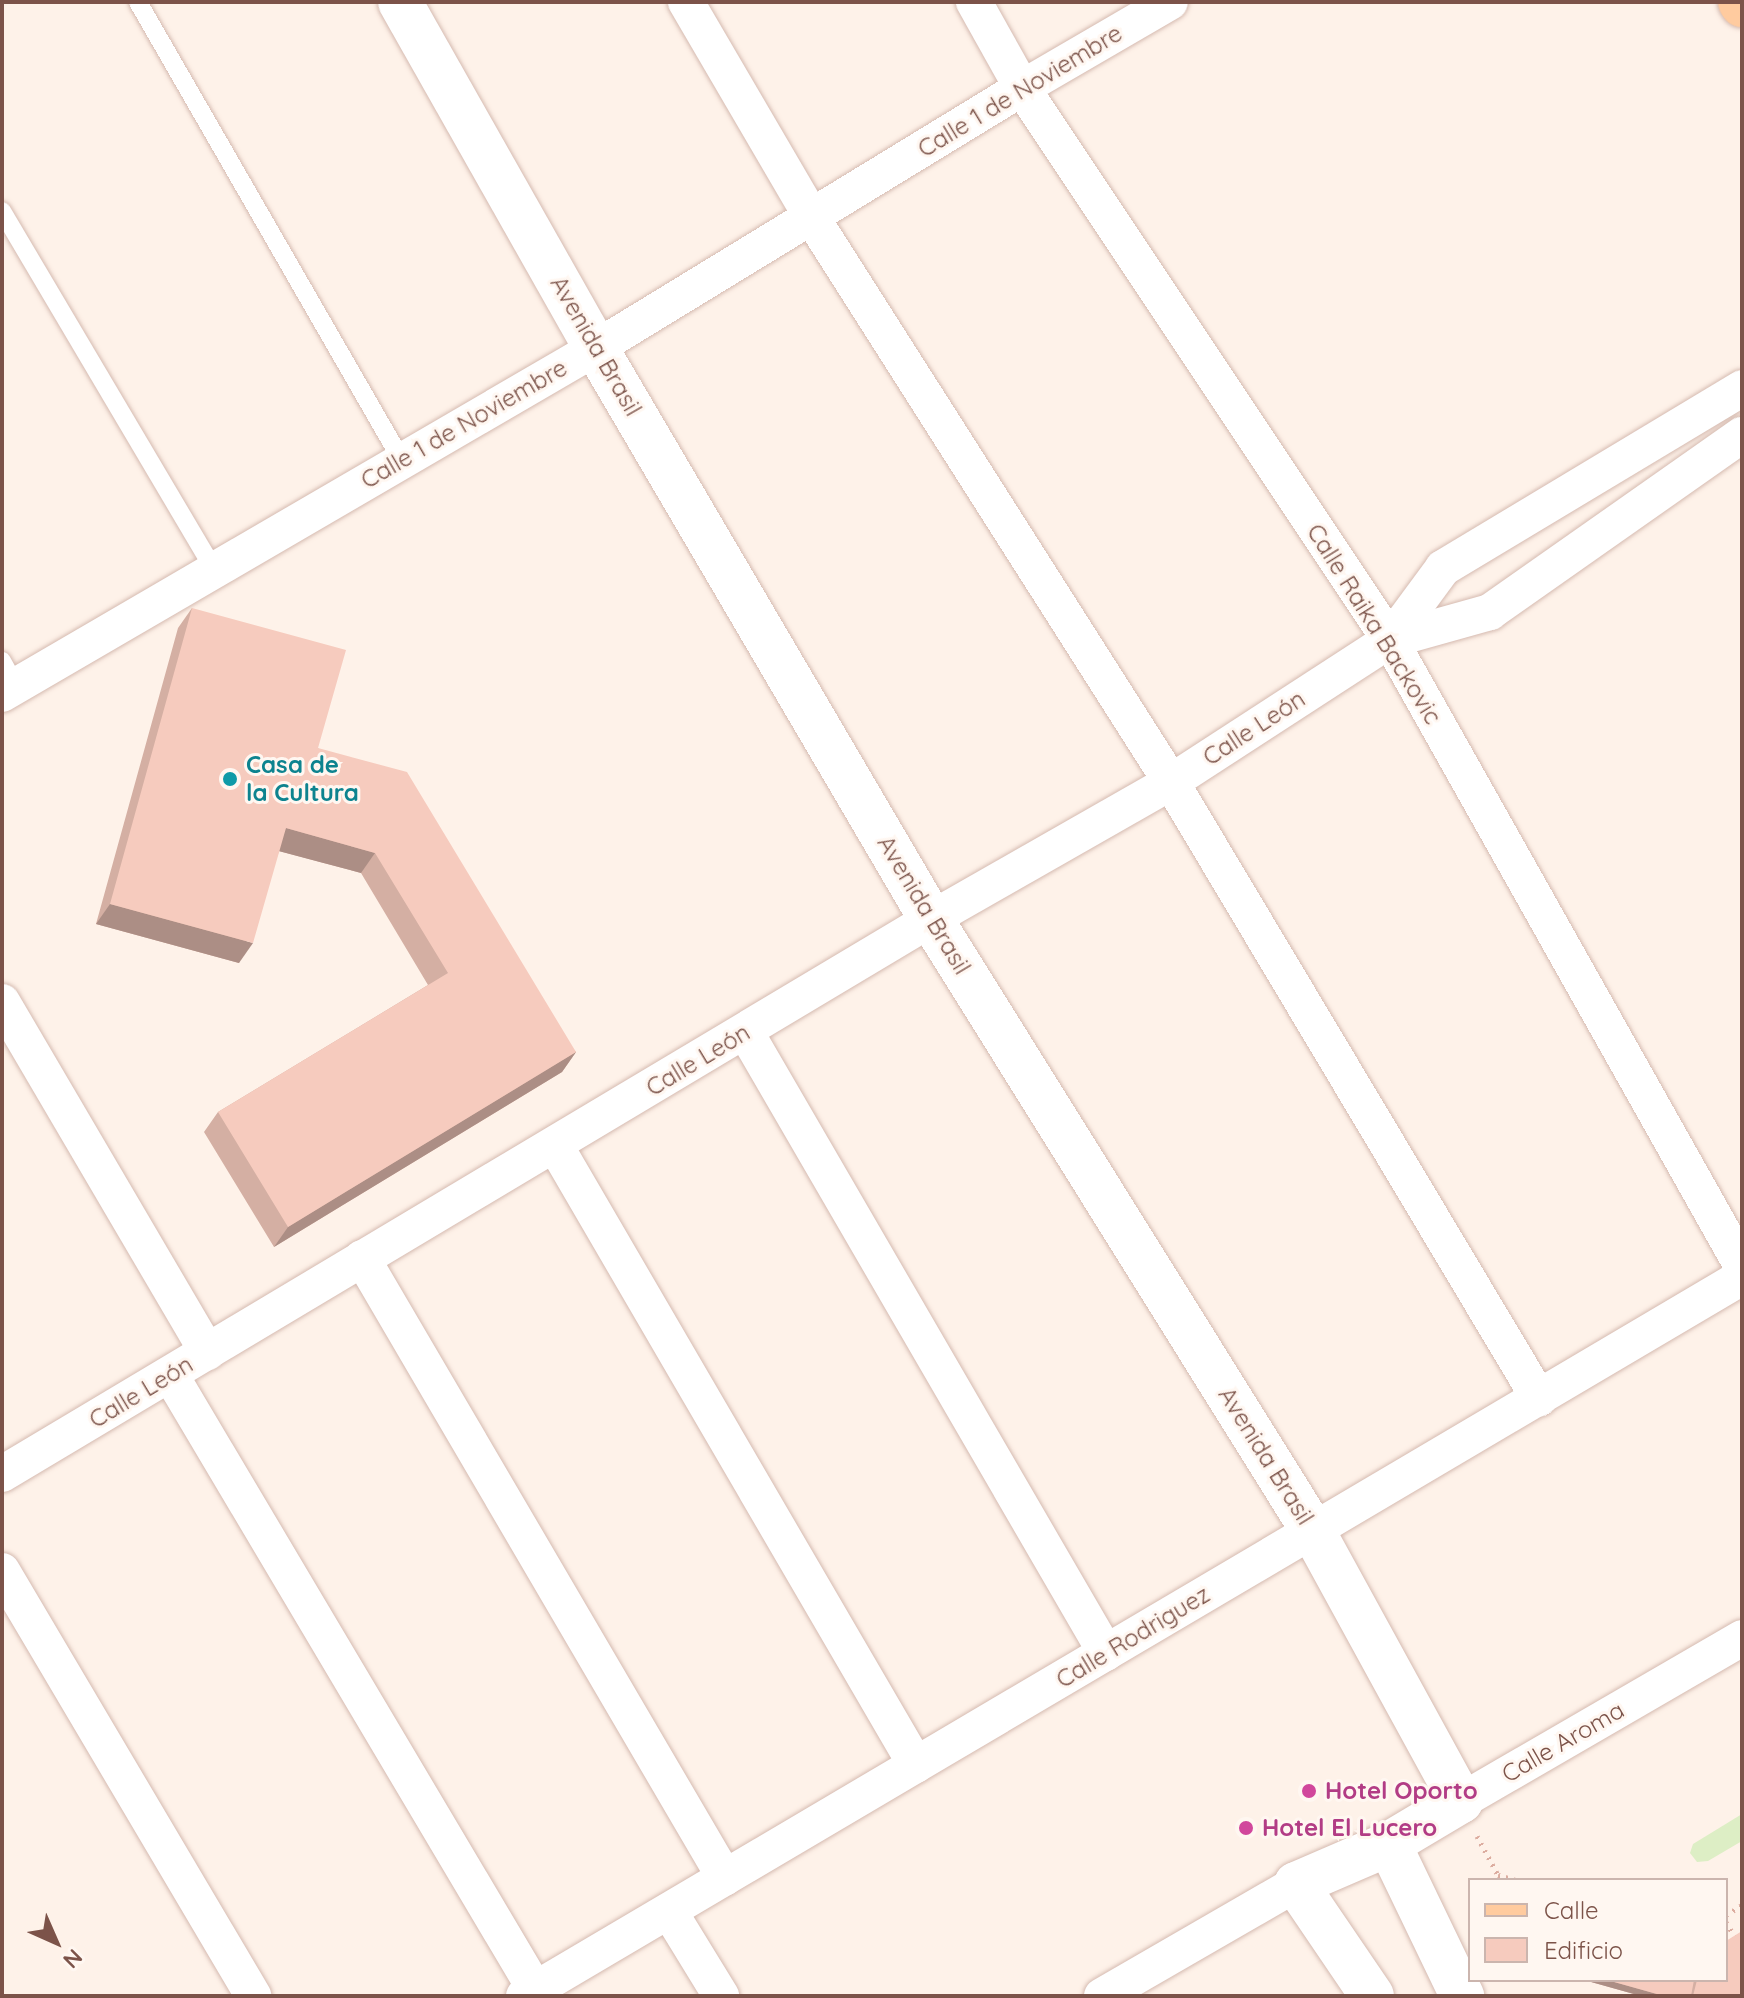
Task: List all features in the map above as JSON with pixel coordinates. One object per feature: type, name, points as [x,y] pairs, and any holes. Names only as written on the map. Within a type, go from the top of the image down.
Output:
[{"type":"main road","name":"Avenida Brasil","points":[[400,2],[596,348],[931,919],[1313,1531],[1461,1801]]},
{"type":"main road","name":"Calle Aroma","points":[[1296,1884],[1389,1844],[1461,1801]]},
{"type":"main road","points":[[1389,1844],[1462,1994]]},
{"type":"main road","points":[[1296,1884],[1372,1996]]},
{"type":"street","points":[[686,2],[812,218],[1171,782],[1539,1398]]},
{"type":"street","name":"Calle Raika Backovic","points":[[974,2],[1022,88],[1390,640],[1742,1266]]},
{"type":"street","name":"Calle 1 de Noviembre","points":[[7,680],[214,570],[596,348],[1022,88],[1170,2]]},
{"type":"street","name":"Calle León","points":[[1390,640],[1443,568],[1742,388]]},
{"type":"street","name":"Calle León","points":[[2,1474],[171,1376],[362,1258],[556,1147],[931,919],[1171,782],[1390,640],[1490,612],[1742,435]]},
{"type":"street","points":[[2,1002],[207,1352]]},
{"type":"street","points":[[745,1031],[1106,1653]]},
{"type":"street","points":[[556,1147],[916,1765]]},
{"type":"street","points":[[362,1258],[725,1878]]},
{"type":"street","name":"Calle Rodriguez","points":[[530,1993],[1742,1277]]},
{"type":"street","points":[[171,1376],[530,1993]]},
{"type":"street","points":[[2,1571],[253,1996]]},
{"type":"street","name":"Calle Aroma","points":[[1461,1801],[1742,1638]]},
{"type":"street","points":[[1102,1996],[1296,1884]]},
{"type":"street","points":[[669,1911],[721,1996]]},
{"type":"lane","points":[[138,2],[401,459]]},
{"type":"lane","points":[[2,211],[214,570]]},
{"type":"path","points":[[1461,1801],[1493,1869],[1498,1875],[1509,1878]]},
{"type":"path","points":[[1728,1925],[1737,1940]]},
{"type":"green space","points":[[1742,1814],[1742,1841],[1708,1861],[1697,1862],[1690,1853],[1693,1844]]},
{"type":"building","points":[[192,608],[346,650],[318,748],[407,772],[576,1052],[288,1227],[218,1112],[448,973],[375,853],[286,828],[253,943],[110,904]]},
{"type":"building","points":[[1742,1931],[1742,1996],[1693,1996],[1696,1982],[1728,1982],[1728,1940]]},
{"type":"building","points":[[1614,1982],[1694,1982],[1691,1996],[1664,1996]]},
{"type":"place","name":"Casa de la Cultura","points":[[230,779]]},
{"type":"place","name":"Hotel Oporto","points":[[1309,1791]]},
{"type":"place","name":"Hotel El Lucero","points":[[1246,1828]]}]
